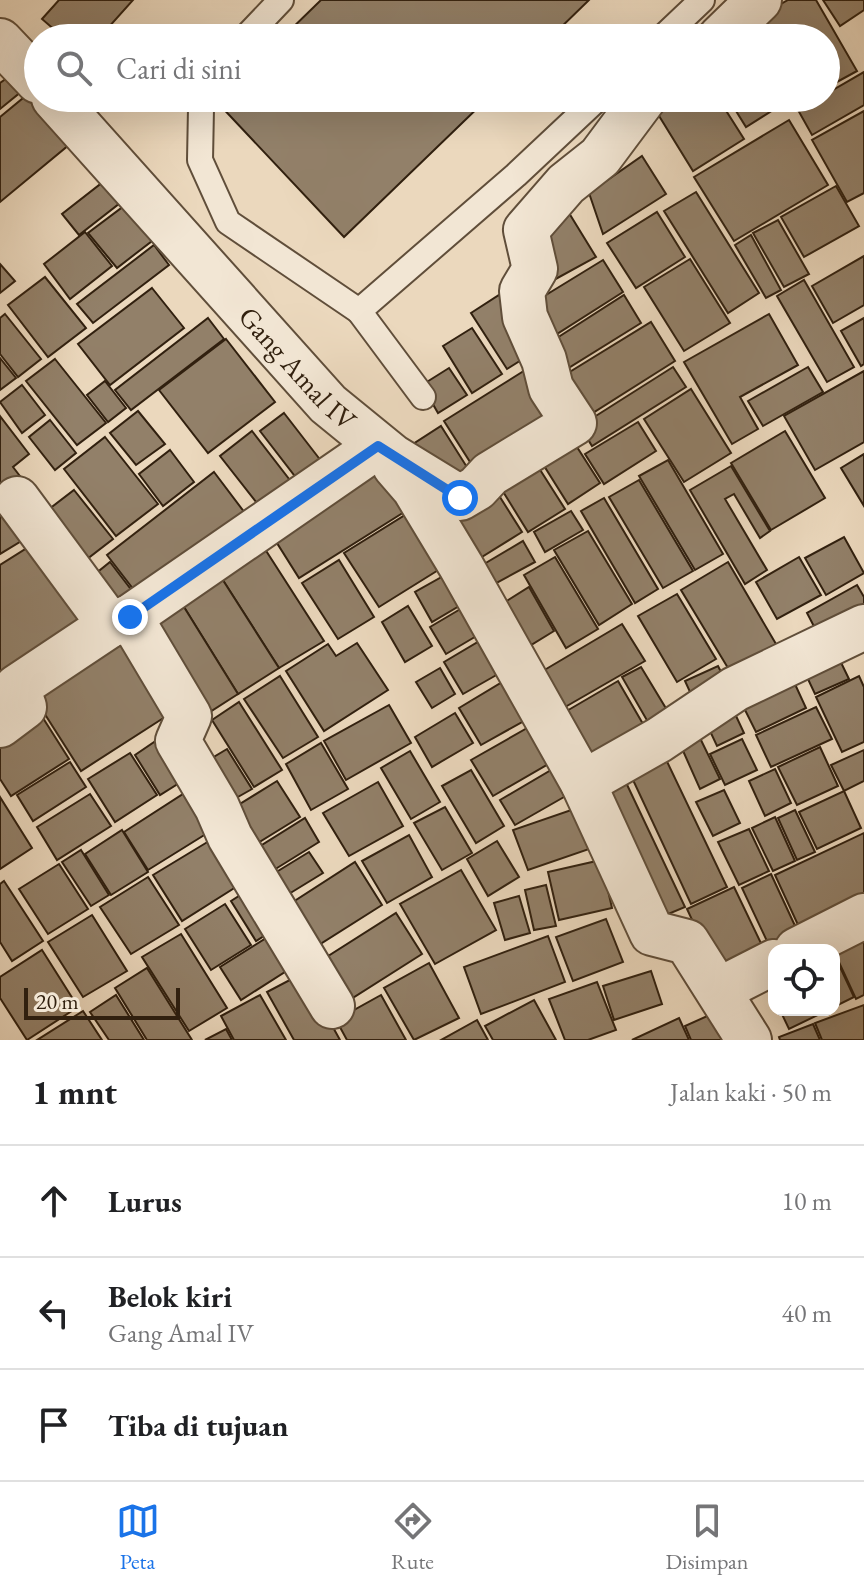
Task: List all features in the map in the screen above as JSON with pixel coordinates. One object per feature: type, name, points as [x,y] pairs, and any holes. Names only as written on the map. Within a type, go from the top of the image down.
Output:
[{"type":"street","points":[[734,24],[759,0]]},
{"type":"street","points":[[0,41],[24,66]]},
{"type":"street","name":"Gang Amal IV","points":[[0,725],[24,707],[17,687],[378,446],[328,404],[67,112]]},
{"type":"street","points":[[378,446],[460,498],[477,488],[490,474],[574,423],[551,388],[544,360],[525,317],[522,291],[535,269],[526,230],[566,184],[600,157],[634,112]]},
{"type":"street","points":[[378,446],[414,488],[583,783],[652,933],[687,942],[749,1040]]},
{"type":"street","points":[[17,499],[120,621],[189,716],[178,741],[230,837],[332,1006]]},
{"type":"street","points":[[583,783],[659,740],[735,689],[864,627]]},
{"type":"street","points":[[809,944],[864,916]]},
{"type":"street","points":[[719,990],[768,965]]},
{"type":"lane","points":[[258,24],[281,0]]},
{"type":"lane","points":[[677,24],[702,0]]},
{"type":"lane","points":[[201,112],[200,160],[228,222],[359,311],[423,397]]},
{"type":"lane","points":[[359,311],[516,175],[583,112]]},
{"type":"building","points":[[59,0],[133,0],[112,24],[48,24],[42,19]]},
{"type":"building","points":[[321,0],[589,0],[564,24],[296,24]]},
{"type":"building","points":[[788,0],[816,0],[830,24],[757,24],[754,19]]},
{"type":"building","points":[[823,0],[864,0],[864,10],[839,24]]},
{"type":"building","points":[[840,42],[857,71],[840,80]]},
{"type":"building","points":[[864,72],[864,105],[812,135],[799,112],[840,112],[840,86]]},
{"type":"building","points":[[10,76],[22,91],[0,109],[0,83]]},
{"type":"building","points":[[24,97],[24,112],[43,112],[70,144],[0,202],[0,117]]},
{"type":"building","points":[[864,111],[864,193],[847,202],[812,140]]},
{"type":"building","points":[[226,112],[473,112],[344,237]]},
{"type":"building","points":[[657,112],[727,112],[744,139],[693,171]]},
{"type":"building","points":[[737,112],[770,112],[746,127]]},
{"type":"building","points":[[789,120],[828,185],[734,241],[694,177]]},
{"type":"building","points":[[642,156],[666,194],[603,234],[589,193]]},
{"type":"building","points":[[103,182],[120,203],[79,235],[62,214]]},
{"type":"building","points":[[836,186],[859,226],[804,257],[781,217]]},
{"type":"building","points":[[696,192],[759,293],[728,313],[664,211]]},
{"type":"building","points":[[124,206],[152,241],[117,268],[88,233]]},
{"type":"building","points":[[657,212],[685,257],[636,288],[607,243]]},
{"type":"building","points":[[569,213],[596,257],[552,281],[536,240]]},
{"type":"building","points":[[778,220],[809,274],[784,287],[753,233]]},
{"type":"building","points":[[85,232],[112,266],[70,299],[44,264]]},
{"type":"building","points":[[751,235],[781,290],[766,298],[735,245]]},
{"type":"building","points":[[154,245],[169,265],[93,323],[77,304]]},
{"type":"building","points":[[864,256],[864,305],[833,323],[812,286]]},
{"type":"building","points":[[690,259],[730,323],[684,351],[644,287]]},
{"type":"building","points":[[603,260],[623,292],[549,339],[528,306]]},
{"type":"building","points":[[0,264],[15,281],[0,293]]},
{"type":"building","points":[[45,277],[86,328],[48,357],[8,305]]},
{"type":"building","points":[[804,280],[854,367],[827,382],[777,296]]},
{"type":"building","points":[[152,288],[184,328],[110,385],[78,344]]},
{"type":"building","points":[[499,295],[534,352],[507,369],[471,313]]},
{"type":"building","points":[[624,295],[641,323],[562,372],[546,345]]},
{"type":"building","points":[[5,314],[41,359],[18,377],[0,354],[0,318]]},
{"type":"building","points":[[769,314],[798,365],[740,397],[758,429],[732,444],[684,362]]},
{"type":"building","points":[[208,318],[224,339],[131,410],[115,390]]},
{"type":"building","points":[[864,318],[864,364],[861,366],[841,331]]},
{"type":"building","points":[[651,322],[675,361],[580,421],[555,381]]},
{"type":"building","points":[[472,328],[502,374],[472,393],[443,346]]},
{"type":"building","points":[[226,339],[275,402],[208,453],[159,390]]},
{"type":"building","points":[[0,358],[16,378],[0,390]]},
{"type":"building","points":[[55,359],[106,423],[77,445],[26,381]]},
{"type":"building","points":[[530,367],[565,421],[479,476],[444,421]]},
{"type":"building","points":[[673,367],[686,387],[592,446],[580,426]]},
{"type":"building","points":[[808,367],[823,392],[763,426],[748,401]]},
{"type":"building","points":[[449,368],[467,395],[438,413],[422,385]]},
{"type":"building","points":[[864,371],[864,442],[815,470],[784,416]]},
{"type":"building","points":[[105,381],[126,408],[108,422],[87,395]]},
{"type":"building","points":[[22,385],[45,415],[22,433],[0,402]]},
{"type":"building","points":[[691,389],[731,453],[684,482],[644,419]]},
{"type":"building","points":[[138,411],[165,444],[136,465],[110,433]]},
{"type":"building","points":[[284,413],[325,466],[301,484],[260,431]]},
{"type":"building","points":[[0,416],[29,454],[13,467],[26,484],[0,489]]},
{"type":"building","points":[[50,420],[76,453],[55,470],[29,437]]},
{"type":"building","points":[[638,422],[656,451],[604,484],[585,454]]},
{"type":"building","points":[[441,426],[477,483],[396,455]]},
{"type":"building","points":[[252,431],[296,488],[264,512],[220,456]]},
{"type":"building","points":[[785,431],[825,498],[771,530],[731,463]]},
{"type":"building","points":[[568,433],[600,483],[568,504],[536,453]]},
{"type":"building","points":[[105,437],[158,504],[116,536],[64,469]]},
{"type":"building","points":[[170,450],[194,482],[163,506],[139,474]]},
{"type":"building","points":[[530,454],[565,509],[528,532],[494,477]]},
{"type":"building","points":[[864,454],[864,506],[841,468]]},
{"type":"building","points":[[375,455],[409,509],[299,578],[265,524]]},
{"type":"building","points":[[668,460],[723,554],[695,570],[639,476]]},
{"type":"building","points":[[731,466],[770,531],[760,538],[734,494],[725,499],[767,570],[745,584],[690,490]]},
{"type":"building","points":[[214,472],[251,521],[144,603],[107,555]]},
{"type":"building","points":[[639,480],[693,571],[663,588],[609,497]]},
{"type":"building","points":[[493,486],[522,532],[469,565],[439,519]]},
{"type":"building","points":[[74,490],[113,539],[78,566],[40,516]]},
{"type":"building","points":[[604,498],[658,589],[635,603],[581,511]]},
{"type":"building","points":[[421,505],[456,559],[379,607],[344,553]]},
{"type":"building","points":[[9,508],[28,537],[0,554],[0,513]]},
{"type":"building","points":[[571,511],[583,530],[545,552],[534,532]]},
{"type":"building","points":[[588,531],[632,604],[599,625],[554,550]]},
{"type":"building","points":[[844,537],[864,573],[826,595],[805,558]]},
{"type":"building","points":[[523,541],[535,562],[491,586],[479,567]]},
{"type":"building","points":[[35,543],[84,621],[0,674],[0,565]]},
{"type":"building","points":[[263,546],[324,641],[279,668],[219,574]]},
{"type":"building","points":[[555,557],[598,629],[566,648],[524,575]]},
{"type":"building","points":[[799,557],[821,595],[777,619],[756,582]]},
{"type":"building","points":[[339,560],[374,617],[338,639],[302,583]]},
{"type":"building","points":[[110,562],[136,596],[115,612],[89,579]]},
{"type":"building","points":[[728,562],[783,656],[737,683],[681,590]]},
{"type":"building","points":[[454,570],[471,599],[432,622],[415,592]]},
{"type":"building","points":[[219,574],[279,668],[238,694],[179,599]]},
{"type":"building","points":[[857,585],[864,597],[864,610],[819,636],[807,613]]},
{"type":"building","points":[[529,587],[554,631],[531,645],[505,602]]},
{"type":"building","points":[[677,594],[716,659],[677,682],[638,616]]},
{"type":"building","points":[[179,599],[238,694],[202,717],[142,623]]},
{"type":"building","points":[[474,601],[490,628],[446,654],[430,627]]},
{"type":"building","points":[[408,606],[432,646],[405,662],[382,622]]},
{"type":"building","points":[[127,624],[179,708],[81,771],[27,686]]},
{"type":"building","points":[[622,624],[645,661],[553,714],[531,678]]},
{"type":"building","points":[[488,636],[507,669],[463,694],[444,662]]},
{"type":"building","points":[[357,643],[388,690],[324,731],[286,671],[328,644],[336,656]]},
{"type":"building","points":[[832,644],[849,679],[815,694],[799,660]]},
{"type":"building","points":[[718,666],[730,690],[696,705],[685,681]]},
{"type":"building","points":[[641,667],[676,725],[656,736],[622,677]]},
{"type":"building","points":[[440,668],[455,694],[432,708],[416,682]]},
{"type":"building","points":[[788,669],[806,708],[756,732],[736,692]]},
{"type":"building","points":[[280,676],[318,737],[283,758],[244,699]]},
{"type":"building","points":[[859,676],[864,687],[864,742],[842,752],[816,697]]},
{"type":"building","points":[[509,678],[531,717],[481,745],[459,708]]},
{"type":"building","points":[[618,681],[650,736],[586,774],[553,719]]},
{"type":"building","points":[[729,701],[744,733],[717,746],[702,714]]},
{"type":"building","points":[[239,702],[282,770],[254,787],[212,720]]},
{"type":"building","points":[[389,705],[411,743],[346,780],[324,741]]},
{"type":"building","points":[[36,707],[69,759],[11,796],[0,779],[0,730]]},
{"type":"building","points":[[816,707],[832,739],[771,767],[756,735]]},
{"type":"building","points":[[455,713],[473,743],[432,767],[415,737]]},
{"type":"building","points":[[543,719],[564,755],[493,796],[471,760]]},
{"type":"building","points":[[166,734],[192,775],[160,795],[135,755]]},
{"type":"building","points":[[699,736],[720,779],[700,789],[680,744]]},
{"type":"building","points":[[742,739],[757,770],[725,785],[710,754]]},
{"type":"building","points":[[321,743],[348,789],[311,810],[286,764]]},
{"type":"building","points":[[820,747],[838,786],[797,805],[778,767]]},
{"type":"building","points":[[227,749],[252,789],[222,806],[197,767]]},
{"type":"building","points":[[661,749],[727,887],[691,904],[626,765]]},
{"type":"building","points":[[864,750],[864,781],[844,791],[831,765]]},
{"type":"building","points":[[410,751],[440,802],[411,819],[381,768]]},
{"type":"building","points":[[130,753],[157,795],[115,822],[88,779]]},
{"type":"building","points":[[70,762],[86,787],[33,821],[17,795]]},
{"type":"building","points":[[563,763],[578,789],[515,825],[500,800]]},
{"type":"building","points":[[775,769],[791,803],[765,816],[749,781]]},
{"type":"building","points":[[471,770],[504,826],[476,843],[442,786]]},
{"type":"building","points":[[621,772],[685,907],[654,920],[591,786]]},
{"type":"building","points":[[277,781],[300,817],[245,851],[222,815]]},
{"type":"building","points":[[378,782],[403,826],[349,856],[323,813]]},
{"type":"building","points":[[197,785],[222,824],[148,870],[124,832]]},
{"type":"building","points":[[724,790],[740,823],[713,836],[696,802]]},
{"type":"building","points":[[844,791],[861,828],[817,849],[799,812]]},
{"type":"building","points":[[90,794],[111,826],[57,860],[37,827]]},
{"type":"building","points":[[0,797],[32,848],[0,869]]},
{"type":"building","points":[[445,807],[472,853],[442,870],[414,823]]},
{"type":"building","points":[[580,807],[595,847],[528,870],[513,830]]},
{"type":"building","points":[[795,810],[815,852],[797,860],[778,818]]},
{"type":"building","points":[[775,817],[795,861],[773,871],[752,828]]},
{"type":"building","points":[[305,818],[319,842],[269,873],[254,850]]},
{"type":"building","points":[[749,829],[769,871],[739,885],[718,842]]},
{"type":"building","points":[[122,830],[148,872],[111,895],[85,854]]},
{"type":"building","points":[[864,833],[864,910],[804,938],[775,875]]},
{"type":"building","points":[[219,835],[247,880],[182,921],[153,875]]},
{"type":"building","points":[[409,835],[432,877],[387,903],[362,861]]},
{"type":"building","points":[[497,841],[519,877],[488,896],[467,859]]},
{"type":"building","points":[[81,850],[109,895],[91,906],[62,862]]},
{"type":"building","points":[[309,852],[323,873],[279,900],[265,879]]},
{"type":"building","points":[[601,860],[612,908],[559,920],[548,872]]},
{"type":"building","points":[[355,862],[382,905],[306,953],[279,911]]},
{"type":"building","points":[[59,864],[88,909],[48,934],[19,889]]},
{"type":"building","points":[[461,870],[496,930],[435,964],[400,904]]},
{"type":"building","points":[[771,874],[803,943],[768,944],[742,888]]},
{"type":"building","points":[[148,877],[179,925],[131,954],[100,907]]},
{"type":"building","points":[[4,881],[43,941],[12,961],[0,942],[0,884]]},
{"type":"building","points":[[546,885],[556,926],[534,930],[525,890]]},
{"type":"building","points":[[253,887],[278,927],[256,941],[231,901]]},
{"type":"building","points":[[734,887],[768,963],[722,984],[687,909]]},
{"type":"building","points":[[519,896],[530,933],[505,940],[494,903]]},
{"type":"building","points":[[225,904],[251,945],[211,970],[185,929]]},
{"type":"building","points":[[396,913],[422,954],[340,1006],[314,965]]},
{"type":"building","points":[[92,915],[127,971],[83,997],[48,942]]},
{"type":"building","points":[[606,919],[623,962],[573,981],[556,937]]},
{"type":"building","points":[[279,930],[299,963],[241,1000],[220,967]]},
{"type":"building","points":[[859,931],[864,941],[864,995],[856,999],[840,964],[840,944],[833,944]]},
{"type":"building","points":[[181,934],[227,1008],[189,1031],[142,957]]},
{"type":"building","points":[[548,936],[565,982],[481,1014],[464,967]]},
{"type":"building","points":[[42,950],[78,1007],[27,1040],[0,998],[0,977]]},
{"type":"building","points":[[429,963],[459,1018],[414,1040],[384,988]]},
{"type":"building","points":[[840,967],[854,997],[840,1004]]},
{"type":"building","points":[[147,968],[192,1040],[147,1040],[115,988]]},
{"type":"building","points":[[651,971],[662,1004],[614,1020],[603,986]]},
{"type":"building","points":[[303,973],[340,1040],[294,1040],[267,992]]},
{"type":"building","points":[[597,982],[616,1030],[588,1040],[565,1040],[549,999]]},
{"type":"building","points":[[116,995],[144,1040],[109,1040],[90,1012]]},
{"type":"building","points":[[260,995],[286,1040],[234,1040],[221,1016]]},
{"type":"building","points":[[381,995],[406,1040],[347,1040],[336,1020]]},
{"type":"building","points":[[534,1000],[556,1040],[493,1040],[485,1026]]},
{"type":"building","points":[[864,1005],[864,1040],[822,1040],[815,1023]]},
{"type":"building","points":[[723,1009],[736,1040],[691,1040],[685,1026]]},
{"type":"building","points":[[83,1011],[102,1040],[37,1040]]},
{"type":"building","points":[[783,1016],[816,1016],[789,1029]]},
{"type":"building","points":[[679,1018],[689,1040],[632,1040]]},
{"type":"building","points":[[477,1020],[488,1040],[441,1040]]},
{"type":"building","points":[[813,1024],[820,1040],[780,1040],[779,1037]]},
{"type":"building","points":[[226,1029],[232,1040],[205,1040]]},
{"type":"route","points":[[130,617],[378,446],[460,498]]}]
